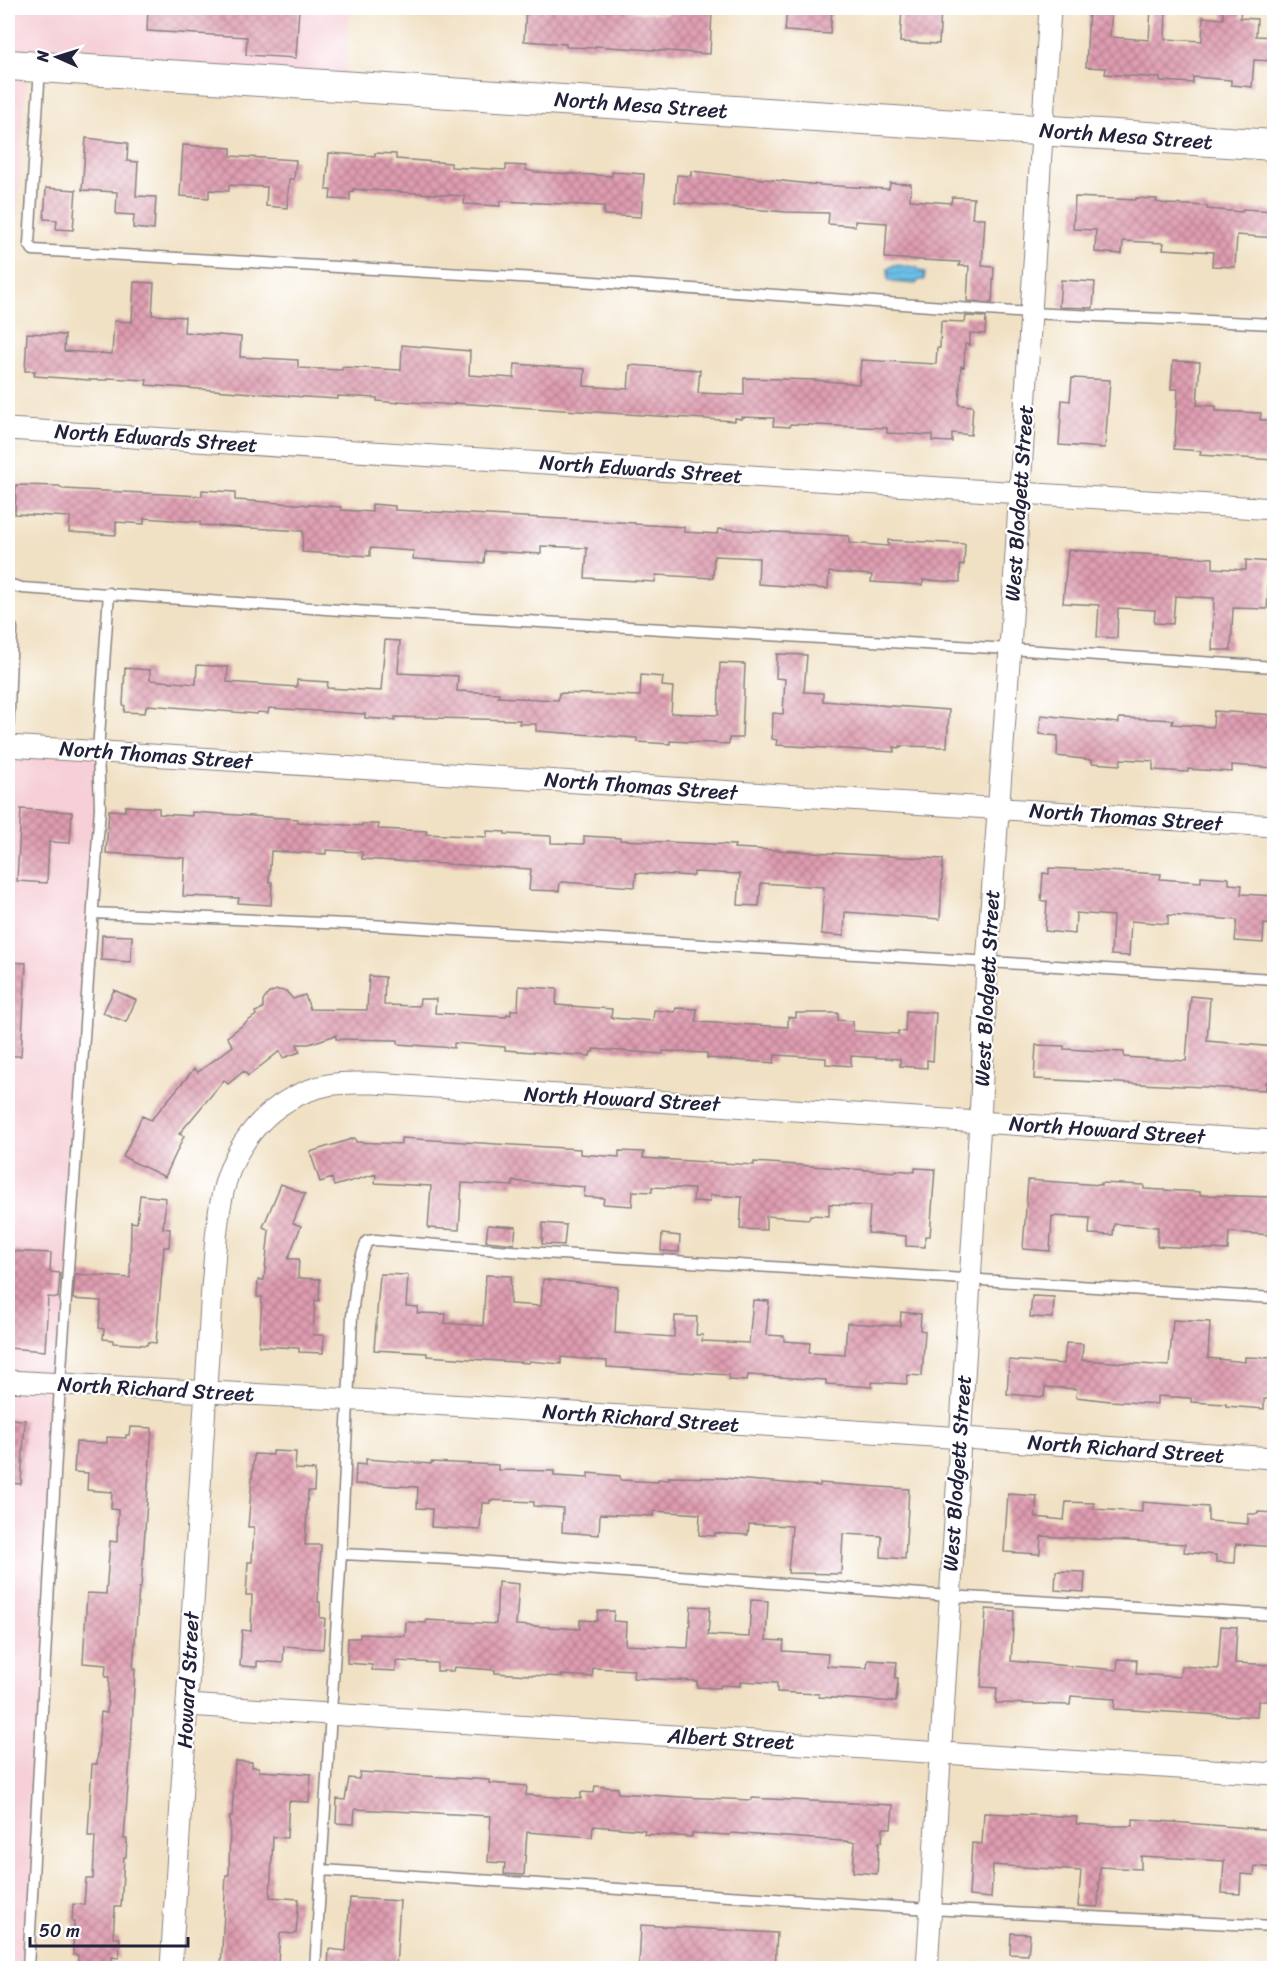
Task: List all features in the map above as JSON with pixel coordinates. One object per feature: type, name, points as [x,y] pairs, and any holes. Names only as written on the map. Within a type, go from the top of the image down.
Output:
[{"type":"street","name":"West Blodgett Street","points":[[927,1968],[980,1122],[987,964],[1010,649],[1050,8]]},
{"type":"street","name":"North Mesa Street","points":[[8,65],[1275,145]]},
{"type":"street","name":"North Edwards Street","points":[[8,429],[1275,509]]},
{"type":"street","name":"North Thomas Street","points":[[8,746],[1275,826]]},
{"type":"street","name":"North Howard Street","points":[[206,1391],[216,1242],[220,1202],[226,1180],[243,1143],[256,1124],[280,1104],[307,1091],[329,1084],[374,1083],[1275,1141]]},
{"type":"street","name":"North Richard Street","points":[[8,1381],[206,1391],[1275,1458]]},
{"type":"street","name":"Howard Street","points":[[171,1968],[206,1391]]},
{"type":"street","name":"Albert Street","points":[[187,1705],[1275,1774]]},
{"type":"lane","points":[[40,67],[29,244],[33,250],[525,277],[1030,313],[1275,324]]},
{"type":"lane","points":[[8,584],[22,588],[381,612],[1275,667]]},
{"type":"lane","points":[[28,1968],[60,1384],[100,807],[98,751],[109,593]]},
{"type":"lane","points":[[8,623],[12,628],[8,736]]},
{"type":"lane","points":[[93,913],[382,926],[987,964],[1275,979]]},
{"type":"lane","points":[[315,1968],[341,1554],[352,1316],[358,1266],[367,1241],[1275,1298]]},
{"type":"lane","points":[[341,1554],[448,1559],[949,1596],[1275,1615]]},
{"type":"lane","points":[[322,1870],[930,1909],[1275,1926]]},
{"type":"shaded area","points":[[8,8],[350,8],[345,87],[27,66],[8,353]]},
{"type":"shaded area","points":[[8,746],[98,751],[28,1968],[8,1968]]},
{"type":"water","points":[[894,265],[916,267],[925,272],[924,280],[919,280],[916,284],[892,282],[888,279],[888,269]]},
{"type":"building","points":[[148,8],[299,8],[296,58],[246,55],[247,37],[147,31]]},
{"type":"building","points":[[526,8],[633,9],[633,12],[668,14],[668,8],[712,11],[710,54],[595,46],[595,48],[566,47],[566,44],[524,41]]},
{"type":"building","points":[[787,8],[832,8],[830,34],[785,31]]},
{"type":"building","points":[[902,8],[941,8],[939,44],[900,42]]},
{"type":"building","points":[[1089,8],[1112,8],[1110,37],[1149,40],[1151,8],[1166,8],[1165,39],[1202,41],[1203,17],[1223,19],[1223,8],[1241,8],[1240,18],[1257,19],[1256,36],[1275,37],[1275,61],[1254,60],[1252,87],[1231,85],[1231,80],[1193,77],[1193,83],[1105,74],[1106,68],[1086,67]]},
{"type":"building","points":[[86,138],[128,143],[127,161],[138,162],[136,196],[156,197],[154,230],[133,228],[134,215],[116,214],[117,192],[82,190]]},
{"type":"building","points":[[183,145],[231,148],[231,156],[296,160],[294,179],[289,179],[287,208],[266,206],[267,187],[229,185],[229,191],[209,190],[209,198],[180,196]]},
{"type":"building","points":[[329,153],[375,156],[375,153],[396,154],[396,159],[451,163],[451,167],[506,170],[506,165],[526,166],[526,170],[535,172],[612,176],[612,172],[644,174],[641,217],[604,215],[604,206],[500,201],[500,206],[464,204],[465,196],[353,189],[353,192],[350,192],[350,200],[330,199],[331,190],[326,190]]},
{"type":"building","points":[[691,171],[820,185],[889,189],[890,183],[911,184],[910,200],[951,203],[952,197],[974,198],[972,218],[985,218],[982,266],[994,267],[992,303],[967,301],[969,266],[959,266],[960,262],[885,258],[887,223],[855,221],[855,226],[828,224],[829,213],[786,212],[675,202],[677,175],[691,176]]},
{"type":"building","points":[[46,188],[76,190],[73,230],[56,229],[57,220],[44,219]]},
{"type":"building","points":[[1075,197],[1157,199],[1156,202],[1207,206],[1207,209],[1242,212],[1243,209],[1275,211],[1275,238],[1237,235],[1235,267],[1212,266],[1213,252],[1163,249],[1164,243],[1123,241],[1122,254],[1095,252],[1096,230],[1073,229]]},
{"type":"building","points":[[1061,280],[1095,282],[1093,308],[1059,307]]},
{"type":"building","points":[[134,282],[154,283],[152,315],[185,317],[184,332],[241,337],[240,357],[298,360],[298,368],[342,370],[342,367],[401,370],[402,345],[470,351],[469,375],[514,378],[515,364],[585,369],[584,386],[628,389],[630,365],[700,370],[698,393],[744,395],[744,378],[859,384],[861,360],[936,364],[937,348],[940,348],[941,321],[965,322],[966,316],[986,317],[985,334],[970,333],[970,345],[965,344],[964,367],[961,366],[959,405],[973,406],[971,435],[952,433],[952,442],[932,441],[932,435],[887,433],[887,428],[790,424],[790,427],[773,426],[774,418],[741,417],[741,419],[735,418],[735,421],[454,403],[454,405],[398,401],[398,403],[377,401],[377,398],[338,396],[338,399],[146,385],[147,380],[108,378],[108,380],[90,380],[34,376],[35,371],[25,371],[27,333],[65,335],[64,351],[112,354],[114,321],[132,322]]},
{"type":"building","points":[[1173,361],[1200,362],[1197,405],[1216,406],[1216,411],[1261,413],[1260,420],[1275,420],[1273,460],[1200,455],[1201,451],[1174,449],[1178,389],[1171,389]]},
{"type":"building","points":[[1072,378],[1110,380],[1105,448],[1059,445],[1062,400],[1070,401]]},
{"type":"building","points":[[16,485],[202,496],[202,490],[235,492],[235,500],[341,507],[341,510],[372,512],[372,504],[395,506],[395,510],[684,527],[684,532],[717,534],[718,529],[849,536],[849,543],[888,546],[888,540],[965,544],[964,565],[960,565],[960,582],[923,580],[923,585],[871,582],[872,575],[829,572],[828,589],[758,584],[759,558],[714,556],[713,578],[656,575],[655,582],[585,578],[587,548],[541,546],[541,554],[485,551],[484,563],[413,559],[414,551],[370,548],[370,556],[302,552],[303,531],[200,525],[200,522],[144,518],[144,524],[116,522],[116,535],[69,532],[70,517],[15,514]]},
{"type":"building","points":[[1068,550],[1213,558],[1213,568],[1246,570],[1246,560],[1270,562],[1267,609],[1233,608],[1231,650],[1212,650],[1214,598],[1175,596],[1173,624],[1154,623],[1155,610],[1118,608],[1117,638],[1097,637],[1099,605],[1063,603]]},
{"type":"building","points":[[385,640],[400,641],[398,673],[458,676],[457,691],[499,693],[498,697],[558,700],[559,693],[640,696],[641,675],[663,677],[662,686],[673,687],[671,713],[718,715],[720,663],[745,664],[742,738],[729,738],[729,744],[637,742],[637,738],[536,731],[536,724],[519,724],[520,720],[395,717],[395,720],[365,718],[365,714],[269,708],[268,713],[258,712],[257,714],[148,705],[145,713],[124,712],[125,668],[150,670],[150,680],[196,684],[197,665],[228,667],[227,682],[297,687],[297,680],[328,682],[327,688],[381,691]]},
{"type":"building","points":[[777,654],[807,655],[804,692],[823,693],[823,701],[949,710],[947,747],[900,746],[900,748],[894,747],[894,752],[776,745],[777,740],[772,739],[773,713],[783,714],[785,679],[776,678]]},
{"type":"building","points":[[1214,711],[1275,715],[1275,768],[1232,765],[1232,772],[1188,769],[1188,772],[1153,770],[1153,761],[1121,759],[1120,765],[1092,763],[1092,760],[1057,756],[1058,736],[1039,734],[1041,715],[1119,723],[1119,718],[1173,720],[1172,724],[1213,727]]},
{"type":"building","points":[[125,806],[159,808],[159,814],[192,816],[192,812],[298,819],[298,822],[362,826],[362,824],[379,824],[378,829],[427,831],[426,834],[487,837],[487,831],[505,832],[505,834],[551,836],[551,843],[584,844],[584,836],[620,838],[620,840],[735,845],[734,848],[943,859],[940,919],[845,912],[844,936],[821,934],[824,887],[761,883],[759,906],[738,905],[740,874],[694,872],[694,876],[636,873],[635,887],[562,882],[559,891],[529,890],[531,869],[362,859],[362,852],[326,850],[326,854],[271,851],[269,882],[272,882],[271,905],[238,903],[239,898],[183,896],[185,858],[106,853],[109,810],[125,811]]},
{"type":"building","points":[[21,809],[72,812],[70,843],[49,842],[47,883],[17,881]]},
{"type":"building","points":[[1049,868],[1161,874],[1160,879],[1201,882],[1201,876],[1229,878],[1229,884],[1242,885],[1241,894],[1275,896],[1275,925],[1264,924],[1263,943],[1235,941],[1237,920],[1168,915],[1168,924],[1131,921],[1129,956],[1111,955],[1113,916],[1076,913],[1075,934],[1045,931],[1047,901],[1041,901],[1043,873],[1049,874]]},
{"type":"building","points":[[102,935],[132,936],[131,962],[101,960]]},
{"type":"building","points":[[8,962],[26,963],[21,1056],[8,1056]]},
{"type":"building","points":[[369,976],[385,977],[384,1005],[419,1006],[420,999],[436,999],[435,1013],[506,1017],[507,1014],[511,1015],[511,1010],[518,1010],[519,986],[557,989],[556,1005],[612,1009],[611,1018],[653,1021],[654,1010],[675,1012],[676,1008],[697,1009],[696,1022],[788,1027],[788,1017],[796,1018],[796,1013],[838,1013],[838,1020],[853,1021],[853,1031],[898,1034],[898,1031],[905,1032],[906,1011],[936,1013],[933,1061],[927,1060],[927,1068],[900,1066],[900,1059],[851,1056],[851,1066],[826,1064],[826,1058],[775,1055],[774,1063],[707,1058],[707,1053],[663,1051],[663,1054],[593,1049],[590,1056],[505,1050],[505,1047],[454,1043],[454,1048],[398,1044],[398,1040],[336,1039],[336,1035],[309,1044],[297,1044],[300,1052],[283,1058],[280,1051],[248,1076],[244,1071],[228,1084],[224,1080],[179,1134],[184,1136],[165,1177],[123,1157],[142,1116],[151,1120],[194,1069],[198,1072],[233,1046],[227,1037],[256,1015],[255,1012],[263,1009],[263,1001],[269,993],[277,990],[286,991],[293,999],[305,995],[310,1009],[367,1010]]},
{"type":"building","points":[[114,990],[136,1000],[126,1022],[103,1013]]},
{"type":"building","points":[[1191,996],[1210,998],[1207,1041],[1275,1047],[1275,1083],[1266,1082],[1266,1090],[1034,1079],[1036,1045],[1124,1052],[1124,1057],[1186,1061]]},
{"type":"building","points":[[355,1138],[356,1142],[401,1144],[401,1138],[580,1149],[580,1154],[619,1157],[619,1151],[644,1152],[643,1158],[754,1165],[754,1162],[895,1172],[896,1170],[915,1172],[915,1168],[935,1169],[930,1236],[925,1236],[925,1247],[906,1246],[906,1236],[868,1233],[870,1206],[829,1204],[829,1216],[810,1215],[809,1219],[766,1216],[766,1230],[740,1229],[742,1197],[710,1195],[710,1202],[693,1201],[694,1189],[652,1187],[652,1192],[633,1191],[632,1206],[603,1204],[604,1198],[584,1197],[585,1187],[513,1181],[513,1186],[462,1183],[459,1230],[428,1228],[431,1186],[375,1183],[376,1174],[334,1186],[332,1178],[320,1182],[310,1152]]},
{"type":"building","points":[[1028,1180],[1101,1185],[1101,1183],[1144,1185],[1144,1189],[1200,1192],[1200,1195],[1272,1197],[1270,1235],[1229,1232],[1228,1250],[1157,1246],[1158,1227],[1114,1224],[1113,1235],[1089,1234],[1090,1218],[1052,1216],[1050,1251],[1023,1249]]},
{"type":"building","points":[[281,1184],[305,1194],[293,1223],[301,1226],[288,1259],[299,1259],[298,1278],[320,1279],[319,1301],[315,1300],[313,1335],[324,1335],[323,1353],[299,1352],[299,1348],[259,1346],[262,1297],[257,1297],[258,1280],[264,1280],[269,1230],[263,1227]]},
{"type":"building","points":[[140,1195],[166,1198],[163,1228],[170,1229],[169,1247],[164,1247],[156,1343],[148,1342],[147,1345],[113,1343],[113,1340],[103,1339],[104,1329],[99,1328],[101,1301],[73,1299],[75,1274],[130,1278],[131,1222],[137,1223]]},
{"type":"building","points":[[543,1223],[566,1225],[564,1245],[542,1244]]},
{"type":"building","points":[[488,1225],[516,1227],[514,1244],[486,1241]]},
{"type":"building","points":[[662,1234],[680,1236],[679,1252],[661,1251]]},
{"type":"building","points":[[8,1251],[51,1253],[50,1272],[60,1273],[58,1298],[48,1297],[45,1351],[8,1348]]},
{"type":"building","points":[[380,1274],[408,1275],[406,1306],[418,1307],[417,1313],[446,1314],[445,1323],[483,1326],[486,1275],[511,1276],[510,1304],[541,1306],[543,1279],[617,1287],[615,1333],[674,1337],[675,1316],[697,1317],[696,1335],[703,1335],[702,1341],[749,1343],[753,1300],[769,1301],[766,1335],[784,1336],[784,1341],[810,1343],[809,1353],[845,1355],[847,1323],[900,1326],[901,1312],[921,1314],[920,1330],[925,1331],[922,1376],[908,1375],[907,1384],[872,1382],[872,1387],[826,1384],[826,1380],[748,1375],[747,1381],[729,1380],[729,1375],[607,1367],[607,1361],[561,1357],[561,1364],[529,1361],[529,1363],[374,1350]]},
{"type":"building","points":[[1032,1296],[1054,1297],[1053,1318],[1030,1317]]},
{"type":"building","points":[[1173,1320],[1210,1322],[1208,1358],[1245,1362],[1245,1357],[1275,1358],[1275,1399],[1264,1399],[1264,1409],[1191,1402],[1191,1398],[1157,1396],[1157,1404],[1110,1401],[1076,1397],[1077,1389],[1045,1387],[1044,1397],[1007,1394],[1009,1360],[1064,1364],[1066,1343],[1083,1344],[1082,1360],[1169,1366]]},
{"type":"building","points":[[8,1419],[25,1420],[21,1484],[8,1483]]},
{"type":"building","points":[[130,1427],[152,1428],[133,1669],[135,1669],[131,1746],[124,1839],[127,1839],[126,1857],[124,1857],[121,1907],[115,1907],[113,1938],[120,1938],[119,1958],[112,1957],[111,1968],[77,1968],[78,1955],[73,1955],[73,1904],[84,1905],[86,1879],[93,1879],[95,1836],[88,1836],[92,1764],[97,1764],[101,1712],[107,1713],[109,1677],[105,1677],[106,1665],[83,1663],[87,1593],[106,1594],[110,1541],[117,1542],[118,1510],[111,1509],[112,1492],[87,1490],[88,1473],[74,1472],[76,1442],[107,1443],[107,1437],[126,1438]]},
{"type":"building","points":[[273,1451],[296,1452],[295,1469],[315,1470],[314,1491],[308,1491],[305,1545],[321,1545],[318,1602],[320,1602],[320,1618],[325,1618],[323,1649],[284,1646],[283,1663],[257,1661],[257,1667],[240,1666],[242,1630],[251,1631],[252,1595],[246,1595],[248,1562],[252,1562],[254,1527],[248,1527],[254,1454],[273,1455]]},
{"type":"building","points":[[366,1459],[431,1464],[431,1462],[498,1465],[498,1470],[554,1471],[554,1476],[588,1478],[588,1473],[620,1476],[620,1480],[658,1482],[658,1479],[669,1480],[669,1477],[724,1478],[820,1486],[820,1483],[909,1489],[905,1559],[881,1557],[882,1536],[843,1534],[841,1574],[788,1573],[792,1526],[749,1524],[748,1535],[715,1533],[715,1536],[699,1535],[700,1514],[654,1511],[653,1516],[600,1514],[599,1535],[562,1532],[563,1508],[534,1506],[534,1502],[490,1500],[490,1503],[482,1503],[480,1530],[431,1527],[432,1509],[417,1508],[418,1487],[355,1484],[356,1464],[366,1465]]},
{"type":"building","points":[[1008,1494],[1037,1496],[1035,1517],[1064,1520],[1066,1502],[1094,1503],[1094,1509],[1142,1512],[1142,1502],[1208,1507],[1208,1521],[1248,1524],[1248,1514],[1275,1513],[1275,1547],[1236,1544],[1235,1563],[1216,1562],[1216,1555],[1184,1552],[1185,1544],[1041,1536],[1040,1554],[1004,1552]]},
{"type":"building","points":[[1056,1571],[1085,1572],[1084,1592],[1055,1590]]},
{"type":"building","points":[[498,1582],[519,1584],[516,1625],[580,1629],[580,1620],[597,1621],[598,1611],[614,1611],[613,1621],[626,1622],[625,1645],[688,1648],[691,1606],[710,1607],[708,1635],[749,1637],[751,1600],[768,1601],[766,1640],[784,1641],[783,1651],[828,1654],[827,1666],[867,1668],[868,1660],[897,1662],[896,1702],[777,1692],[777,1683],[740,1681],[740,1686],[697,1687],[697,1681],[633,1678],[634,1670],[593,1668],[592,1677],[562,1675],[562,1677],[495,1673],[495,1670],[454,1667],[453,1671],[437,1671],[437,1663],[396,1661],[396,1671],[372,1670],[372,1665],[347,1663],[348,1638],[360,1638],[360,1634],[405,1636],[406,1622],[426,1623],[426,1620],[496,1624]]},
{"type":"building","points":[[986,1609],[1014,1611],[1011,1661],[1117,1670],[1118,1659],[1137,1660],[1136,1674],[1180,1677],[1181,1666],[1218,1669],[1221,1626],[1237,1627],[1235,1663],[1275,1665],[1275,1697],[1271,1697],[1271,1701],[1258,1701],[1257,1717],[1114,1709],[1115,1699],[1071,1696],[1070,1705],[996,1703],[997,1688],[981,1687]]},
{"type":"building","points":[[235,1761],[252,1762],[252,1767],[259,1767],[259,1771],[311,1774],[309,1802],[289,1801],[287,1838],[273,1837],[270,1897],[299,1899],[296,1934],[280,1933],[278,1963],[275,1963],[274,1968],[221,1968]]},
{"type":"building","points":[[360,1772],[489,1780],[489,1783],[527,1786],[526,1795],[581,1799],[581,1792],[594,1793],[595,1786],[618,1788],[618,1793],[893,1805],[891,1828],[883,1828],[882,1842],[879,1842],[877,1874],[853,1872],[855,1842],[731,1833],[730,1835],[692,1833],[692,1837],[644,1834],[645,1830],[593,1826],[592,1837],[527,1832],[524,1875],[504,1874],[505,1863],[488,1862],[491,1816],[355,1809],[354,1824],[336,1823],[337,1799],[345,1800],[349,1778],[359,1779]]},
{"type":"building","points":[[984,1813],[1077,1817],[1076,1824],[1109,1826],[1133,1826],[1133,1819],[1275,1830],[1275,1868],[1255,1866],[1254,1875],[1241,1874],[1240,1894],[1222,1893],[1224,1861],[1141,1856],[1141,1869],[1100,1867],[1098,1907],[1078,1906],[1081,1871],[993,1865],[991,1898],[969,1896],[972,1843],[982,1844]]},
{"type":"building","points":[[350,1898],[400,1901],[396,1968],[328,1968],[329,1949],[346,1951]]},
{"type":"building","points":[[641,1925],[777,1933],[775,1968],[639,1968]]},
{"type":"building","points":[[1011,1933],[1030,1934],[1028,1955],[1010,1954]]}]
